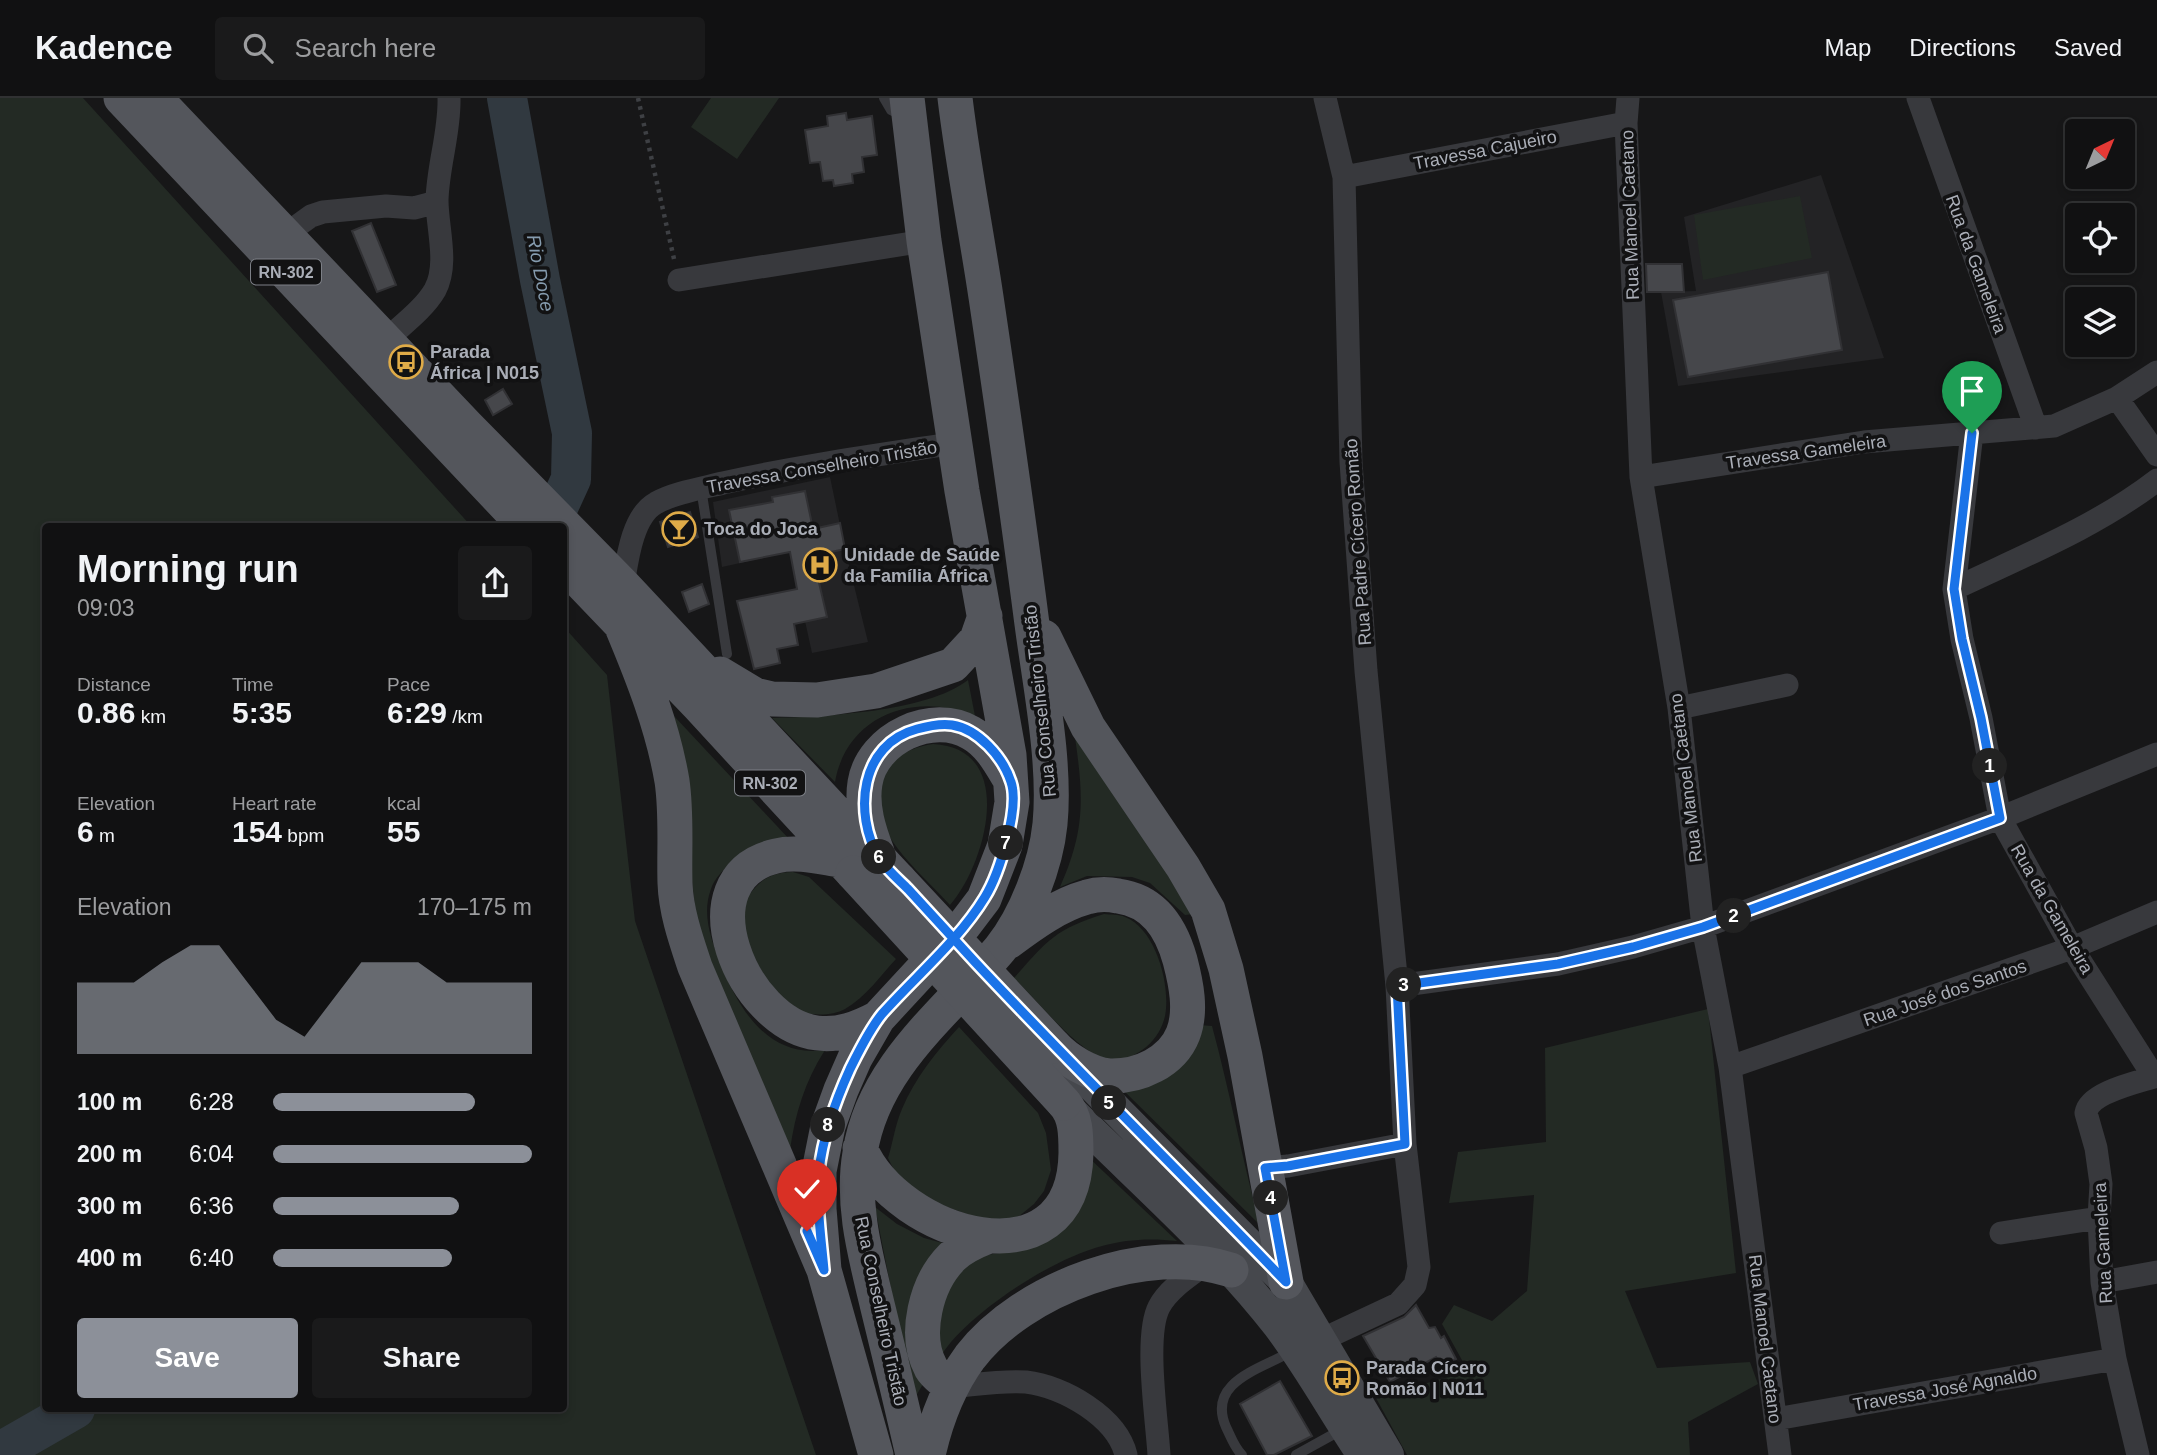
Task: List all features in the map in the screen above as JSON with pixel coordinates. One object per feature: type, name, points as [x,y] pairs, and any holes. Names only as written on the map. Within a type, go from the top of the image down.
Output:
[{"type":"main road","name":"RN-302","points":[[121,98],[547,523]]},
{"type":"main road","name":"RN-302","points":[[155,98],[386,340],[523,523]]},
{"type":"main road","name":"Rua Conselheiro Tristão","points":[[913,1455],[863,1241],[857,1182],[860,1148],[877,1097],[893,1071],[931,1024],[1003,946],[1038,878],[1048,843],[1051,820],[1049,761],[1030,605],[985,295],[960,145],[956,99]]},
{"type":"main road","name":"Rua Conselheiro Tristão","points":[[824,1270],[819,1171],[828,1126],[855,1058],[878,1018],[965,924],[984,899],[1005,845],[1009,824],[1012,783],[1002,706],[962,491],[924,241],[909,109]]},
{"type":"main road","name":"RN-302","points":[[567,543],[609,584],[699,706],[1056,1049],[1281,1277],[1307,1345],[1345,1428],[1363,1455]]},
{"type":"main road","name":"RN-302","points":[[567,566],[609,584]]},
{"type":"main road","points":[[1030,605],[1088,727],[1183,867],[1208,910],[1245,1056],[1281,1277]]},
{"type":"main road","points":[[635,621],[755,695],[789,700],[817,700],[876,691],[953,665],[977,639],[985,616]]},
{"type":"main road","name":"RN-302","points":[[635,621],[742,712],[1068,1108],[1279,1326],[1307,1345],[1388,1455]]},
{"type":"main road","points":[[635,621],[639,668],[666,752],[676,814],[675,886],[682,927],[695,967],[824,1270],[876,1455]]},
{"type":"main road","points":[[878,1018],[856,1030],[817,1033],[800,1029],[778,1016],[754,993],[733,948],[727,904],[734,884],[760,861],[793,853],[868,868],[865,783],[879,754],[892,740],[922,728],[953,725],[970,732],[982,740],[999,760],[1012,783]]},
{"type":"main road","points":[[1003,946],[1062,906],[1088,896],[1107,894],[1129,897],[1148,906],[1163,920],[1174,940],[1185,980],[1188,1015],[1176,1048],[1163,1060],[1140,1071],[1107,1076],[1087,1069],[1056,1049]]},
{"type":"main road","points":[[860,1148],[878,1178],[909,1207],[949,1227],[989,1236],[1014,1236],[1029,1233],[1049,1222],[1063,1204],[1074,1178],[1076,1160],[1068,1108]]},
{"type":"main road","points":[[950,1387],[932,1369],[922,1342],[924,1313],[937,1278],[951,1258],[967,1245],[989,1236]]},
{"type":"main road","points":[[928,1455],[934,1427],[950,1387],[986,1338],[1040,1299],[1112,1270],[1155,1261],[1219,1266]]},
{"type":"street","points":[[386,340],[425,303],[435,291],[440,278],[442,265],[437,202],[449,98]]},
{"type":"street","name":"Rua Padre Cícero Romão","points":[[1307,1345],[1398,1304],[1415,1285],[1419,1267],[1405,1144],[1397,986],[1366,671],[1352,476],[1344,177],[1325,98]]},
{"type":"street","name":"Rua Manoel Caetano","points":[[1628,98],[1626,123],[1641,477],[1679,708],[1703,927],[1730,1067],[1780,1455]]},
{"type":"street","name":"Rua da Gameleira","points":[[1918,98],[2036,428]]},
{"type":"street","name":"Travessa Cajueiro","points":[[1344,177],[1626,123]]},
{"type":"street","points":[[286,234],[311,216],[323,212],[386,206],[414,208],[437,202]]},
{"type":"street","points":[[679,281],[924,241]]},
{"type":"street","points":[[1972,433],[2054,426],[2117,398],[2157,372]]},
{"type":"street","points":[[2117,398],[2157,455]]},
{"type":"street","name":"Rua da Gameleira","points":[[1972,433],[1954,589],[2000,818],[2073,948],[2156,1076]]},
{"type":"street","name":"Travessa Gameleira","points":[[1641,477],[1864,442],[1972,433]]},
{"type":"street","name":"Travessa Conselheiro Tristão","points":[[609,584],[641,519],[654,503],[701,488],[758,476],[956,443]]},
{"type":"street","points":[[1954,589],[2069,534],[2137,495],[2157,480]]},
{"type":"street","points":[[1679,708],[1787,685]]},
{"type":"street","points":[[1397,986],[1558,964],[1703,927],[2000,818],[2157,754]]},
{"type":"street","name":"Rua José dos Santos","points":[[1730,1067],[2073,948],[2157,912]]},
{"type":"street","name":"Rua Gameleira","points":[[2138,1455],[2115,1359],[2102,1282],[2099,1218],[2101,1184],[2087,1107],[2109,1091],[2156,1076]]},
{"type":"street","points":[[1265,1168],[1405,1144]]},
{"type":"street","points":[[2001,1233],[2099,1218]]},
{"type":"street","points":[[1159,1455],[1152,1333],[1158,1309],[1167,1295],[1219,1266]]},
{"type":"street","points":[[2102,1282],[2157,1272]]},
{"type":"street","name":"Travessa José Agnaldo","points":[[1776,1419],[2115,1359]]},
{"type":"street","points":[[950,1387],[1026,1382],[1065,1394],[1094,1410],[1111,1426],[1124,1446],[1126,1455]]},
{"type":"lane","points":[[884,98],[891,110],[909,109]]},
{"type":"lane","points":[[701,488],[727,654]]},
{"type":"lane","points":[[1242,1455],[1235,1448],[1222,1417],[1220,1406],[1224,1393],[1233,1383],[1307,1345]]},
{"type":"lane","points":[[1296,1455],[1345,1428]]},
{"type":"path","points":[[638,98],[679,281]]},
{"type":"shaded area","points":[[0,98],[83,98],[468,523],[42,523],[42,1412],[567,1412],[567,630],[607,675],[635,921],[816,1455],[0,1455]]},
{"type":"shaded area","points":[[711,98],[779,98],[737,159],[691,127]]},
{"type":"shaded area","points":[[1821,175],[1884,358],[1678,386],[1661,292],[1696,291],[1684,217]]},
{"type":"shaded area","points":[[1800,196],[1812,258],[1703,280],[1694,215]]},
{"type":"shaded area","name":"Unidade de Saúde da Família África","points":[[830,477],[868,642],[812,653],[790,552],[722,567],[713,502]]},
{"type":"shaded area","points":[[968,680],[975,716],[930,706],[887,714],[869,725],[854,739],[842,759],[835,782],[772,718],[846,714],[901,706],[927,700]]},
{"type":"shaded area","points":[[674,716],[790,840],[731,863],[711,889],[707,919],[711,938],[729,983],[759,1028],[788,1047],[805,1051],[825,1050],[802,1098],[790,1150],[702,940],[696,917]]},
{"type":"shaded area","points":[[1074,730],[1194,914],[1185,915],[1150,883],[1132,877],[1087,876],[1060,887],[1069,866],[1079,828],[1081,792]]},
{"type":"shaded area","points":[[933,744],[960,750],[977,765],[985,786],[987,811],[983,837],[963,886],[950,905],[893,842],[878,813],[876,797],[878,787],[891,763],[910,750]]},
{"type":"shaded area","points":[[793,872],[809,877],[896,959],[859,999],[838,1012],[805,1013],[783,1003],[767,981],[748,943],[742,903],[764,880],[776,874]]},
{"type":"shaded area","points":[[1104,914],[1125,917],[1136,923],[1145,933],[1159,960],[1166,990],[1165,1016],[1156,1036],[1141,1051],[1122,1059],[1101,1057],[1079,1044],[1014,978],[1053,938],[1074,925]]},
{"type":"shaded area","points":[[1708,1009],[1736,1273],[1625,1291],[1657,1368],[1750,1362],[1758,1384],[1688,1422],[1690,1455],[1407,1455],[1376,1398],[1468,1371],[1442,1324],[1454,1305],[1492,1321],[1527,1291],[1534,1195],[1449,1203],[1458,1152],[1546,1142],[1545,1048]]},
{"type":"shaded area","points":[[1199,1025],[1212,1026],[1260,1225],[1122,1089]]},
{"type":"shaded area","points":[[959,1027],[1038,1113],[1046,1133],[1051,1170],[1044,1191],[1034,1204],[1018,1217],[995,1221],[975,1217],[925,1199],[896,1174],[888,1158],[907,1098],[934,1056]]},
{"type":"shaded area","points":[[1086,1155],[1177,1241],[1139,1240],[1102,1246],[1041,1272],[1000,1298],[965,1327],[936,1363],[913,1401],[875,1207],[897,1224],[924,1238],[987,1255],[1011,1251]]},
{"type":"building","points":[[846,113],[847,120],[872,116],[877,155],[862,157],[864,172],[852,174],[853,183],[834,186],[833,180],[823,181],[820,162],[810,163],[805,130],[828,126],[827,116]]},
{"type":"building","points":[[371,223],[396,285],[377,292],[352,231]]},
{"type":"building","points":[[1646,264],[1682,264],[1684,292],[1647,292]]},
{"type":"building","points":[[1828,272],[1842,350],[1688,377],[1673,300]]},
{"type":"building","points":[[503,389],[512,404],[493,415],[485,400]]},
{"type":"building","points":[[805,491],[813,529],[840,523],[845,549],[817,555],[820,573],[817,574],[827,617],[794,624],[798,645],[777,649],[780,663],[754,669],[737,601],[797,589],[790,552],[740,562],[729,510],[773,502],[772,497]]},
{"type":"building","name":"Toca do Joca","points":[[690,512],[698,537],[668,547],[660,522]]},
{"type":"building","points":[[702,584],[709,604],[689,612],[682,592]]},
{"type":"building","points":[[1416,1305],[1429,1328],[1435,1327],[1441,1338],[1444,1336],[1456,1359],[1441,1367],[1436,1357],[1390,1382],[1363,1336],[1404,1317]]},
{"type":"building","points":[[1280,1381],[1312,1436],[1274,1455],[1267,1455],[1240,1404]]},
{"type":"waterway","name":"Rio Doce","points":[[507,98],[540,280],[572,433],[571,479],[551,523]]},
{"type":"waterway","name":"Rio Doce","points":[[10,1455],[7,1448],[70,1412]]},
{"type":"place","name":"Parada África | N015","points":[[406,362]]},
{"type":"place","name":"Toca do Joca","points":[[679,529]]},
{"type":"place","name":"Unidade de Saúde da Família África","points":[[820,565]]},
{"type":"place","name":"Parada Cícero Romão | N011","points":[[1342,1378]]},
{"type":"route","points":[[807,1231],[824,1270],[819,1171],[828,1126],[841,1090],[855,1058],[878,1018],[922,971],[965,924],[984,899],[999,865],[1009,824],[1012,783],[999,760],[982,740],[953,725],[936,725],[908,732],[892,740],[879,754],[865,783],[867,825],[879,859],[951,935],[1002,991],[1054,1046],[1286,1282],[1265,1168],[1405,1144],[1397,986],[1558,964],[1633,947],[1703,927],[2000,818],[1954,589],[1972,433]]}]
